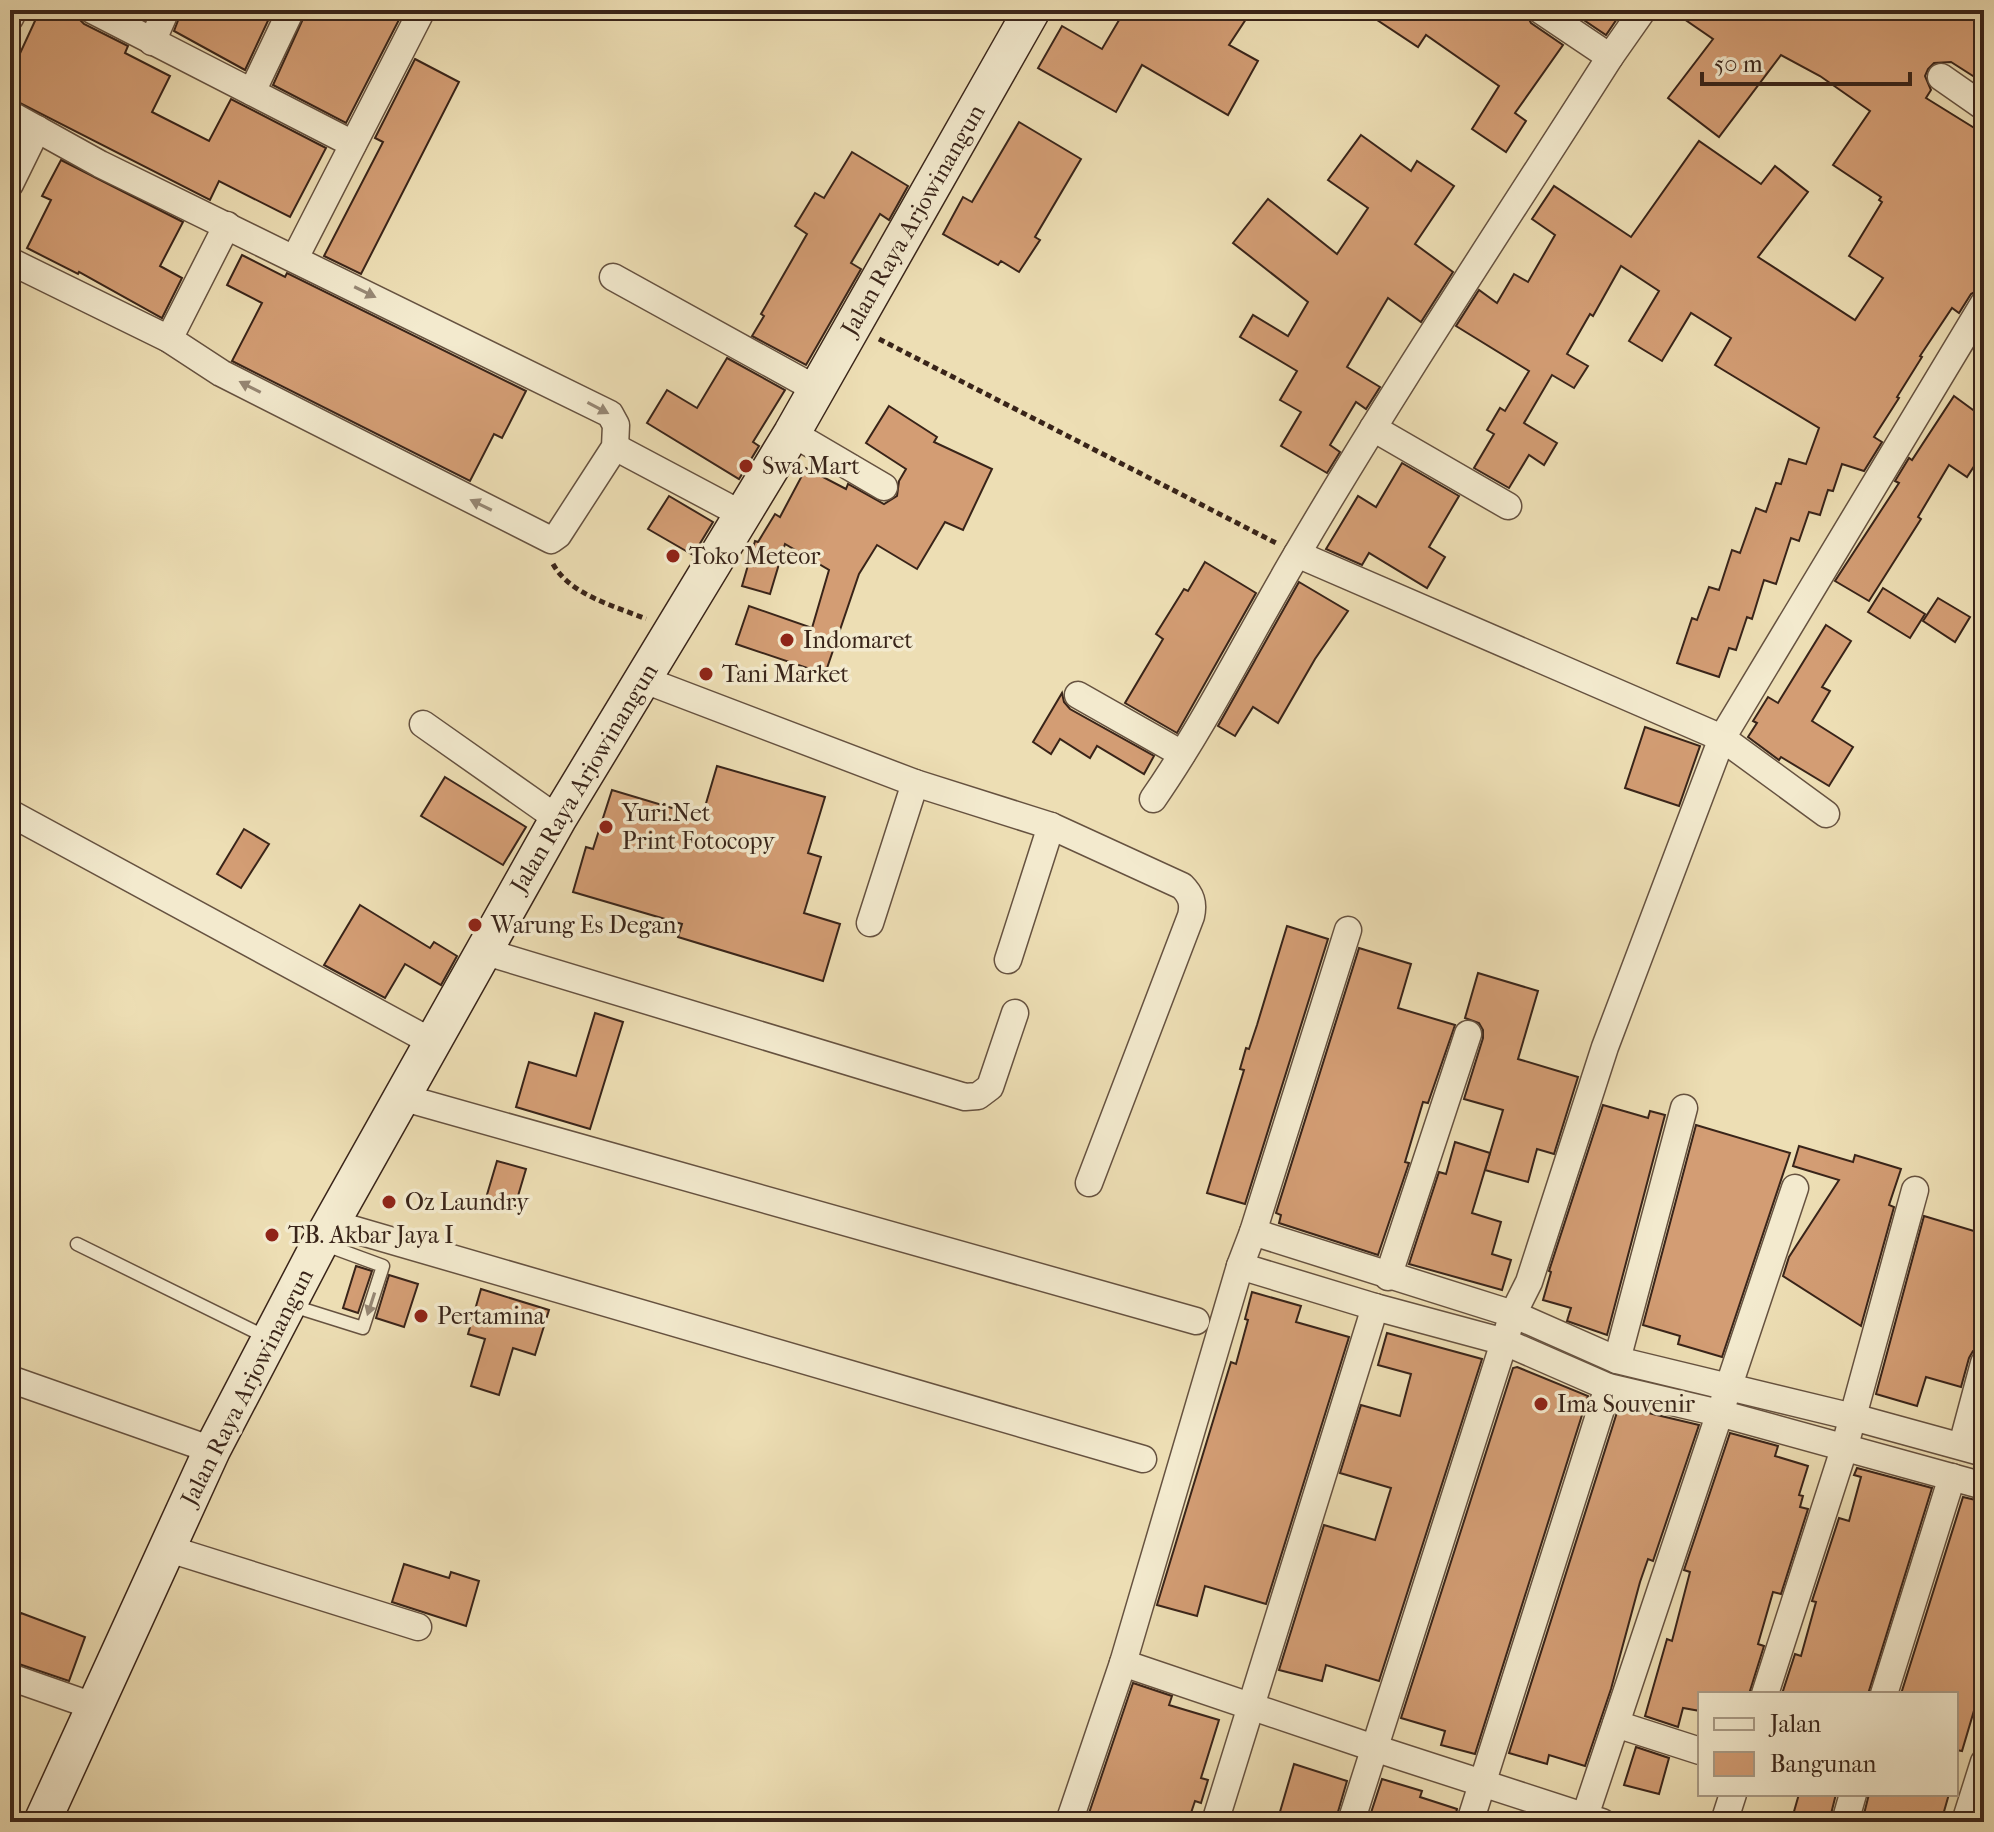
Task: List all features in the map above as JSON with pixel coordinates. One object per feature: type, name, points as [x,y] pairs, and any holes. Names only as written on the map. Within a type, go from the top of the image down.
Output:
[{"type":"main road","name":"Jalan Raya Arjowinangun","points":[[42,1822],[212,1450],[326,1233],[558,819],[792,433],[1032,10]]},
{"type":"street","points":[[10,18],[14,10]]},
{"type":"street","points":[[92,10],[353,144]]},
{"type":"street","points":[[152,42],[166,10]]},
{"type":"street","points":[[252,92],[291,10]]},
{"type":"street","points":[[295,258],[422,10]]},
{"type":"street","points":[[1540,10],[1610,57]]},
{"type":"street","points":[[1153,799],[1373,428],[1643,10]]},
{"type":"street","points":[[1941,77],[1984,107]]},
{"type":"street","points":[[10,114],[100,164],[610,414],[616,425],[615,447],[558,535],[551,540],[221,373],[169,339],[10,261]]},
{"type":"street","points":[[10,184],[37,129]]},
{"type":"street","points":[[169,339],[227,225]]},
{"type":"street","points":[[613,277],[816,389]]},
{"type":"street","points":[[1351,1822],[1513,1314],[1529,1282],[1605,1047],[1722,738],[1984,303]]},
{"type":"street","points":[[1373,428],[1508,506]]},
{"type":"street","points":[[792,433],[884,487]]},
{"type":"street","points":[[615,447],[743,515]]},
{"type":"street","points":[[1297,554],[1722,738],[1826,814]]},
{"type":"street","points":[[642,679],[915,783],[1051,826],[1182,886],[1189,893],[1194,905],[1089,1183]]},
{"type":"street","points":[[1078,695],[1182,754]]},
{"type":"street","points":[[423,724],[558,819]]},
{"type":"street","points":[[870,923],[915,783]]},
{"type":"street","points":[[10,813],[432,1042]]},
{"type":"street","points":[[1008,960],[1051,826]]},
{"type":"street","points":[[1069,1822],[1123,1663],[1240,1266],[1348,930]]},
{"type":"street","points":[[483,951],[965,1097],[978,1096],[990,1087],[1015,1013]]},
{"type":"street","points":[[1388,1277],[1468,1034]]},
{"type":"street","points":[[401,1097],[1196,1321]]},
{"type":"street","points":[[1617,1360],[1684,1108]]},
{"type":"street","points":[[1123,1663],[1590,1820],[1616,1724],[1795,1188]]},
{"type":"street","points":[[1766,1692],[1844,1449],[1915,1190]]},
{"type":"street","points":[[1253,1232],[1513,1314],[1617,1360],[1973,1449],[1984,1363]]},
{"type":"street","points":[[326,1233],[1143,1459]]},
{"type":"street","points":[[1240,1266],[1505,1342],[1608,1387],[1719,1413],[1984,1486]]},
{"type":"street","points":[[1215,1822],[1375,1307]]},
{"type":"street","points":[[10,1379],[212,1450]]},
{"type":"street","points":[[1470,1822],[1588,1459],[1608,1387]]},
{"type":"street","points":[[1885,1692],[1952,1477]]},
{"type":"street","points":[[166,1548],[418,1627]]},
{"type":"street","points":[[10,1677],[93,1706]]},
{"type":"street","points":[[1616,1724],[1698,1750]]},
{"type":"street","points":[[1965,1822],[1984,1762]]},
{"type":"street","points":[[1724,1822],[1732,1796]]},
{"type":"street","points":[[1845,1822],[1852,1796]]},
{"type":"lane","points":[[289,1304],[363,1328],[383,1266],[326,1233]]},
{"type":"lane","points":[[77,1244],[271,1339]]},
{"type":"path","points":[[853,326],[1297,554]]},
{"type":"path","points":[[551,540],[550,560],[557,572],[577,589],[672,631]]},
{"type":"building","points":[[40,10],[76,10],[84,24],[128,46],[125,53],[170,76],[152,112],[209,141],[231,99],[326,148],[290,217],[219,181],[210,200],[10,98],[10,75]]},
{"type":"building","points":[[182,10],[273,10],[245,70],[174,31]]},
{"type":"building","points":[[307,10],[404,10],[346,123],[273,85]]},
{"type":"building","points":[[1125,10],[1252,10],[1229,45],[1258,61],[1228,115],[1142,65],[1116,112],[1038,68],[1062,26],[1102,49]]},
{"type":"building","points":[[1362,10],[1524,10],[1531,23],[1563,45],[1515,113],[1526,121],[1506,152],[1472,129],[1499,86],[1426,35],[1418,47]]},
{"type":"building","points":[[1569,10],[1623,10],[1606,35]]},
{"type":"building","points":[[1671,10],[1956,10],[1970,19],[1976,10],[1984,10],[1984,83],[1951,62],[1934,63],[1925,76],[1931,90],[1926,98],[1984,134],[1984,287],[1971,294],[1959,313],[1952,308],[1920,356],[1899,398],[1874,437],[1882,442],[1864,471],[1842,464],[1833,491],[1828,490],[1820,515],[1809,512],[1799,541],[1791,538],[1776,584],[1764,580],[1752,619],[1747,617],[1736,650],[1729,648],[1719,677],[1677,663],[1692,618],[1697,620],[1709,587],[1719,590],[1732,550],[1740,553],[1756,508],[1766,512],[1776,483],[1781,484],[1789,459],[1806,464],[1819,428],[1715,365],[1731,338],[1691,313],[1662,361],[1629,341],[1659,291],[1621,266],[1567,354],[1588,366],[1574,388],[1552,375],[1524,423],[1557,443],[1544,465],[1529,455],[1509,488],[1474,468],[1494,434],[1487,430],[1500,408],[1505,411],[1529,371],[1456,326],[1479,290],[1497,303],[1514,274],[1528,282],[1555,235],[1532,219],[1554,186],[1631,237],[1699,141],[1761,184],[1775,166],[1808,192],[1758,257],[1855,320],[1883,278],[1849,256],[1882,202],[1879,200],[1881,197],[1833,165],[1870,111],[1820,76],[1781,55],[1719,137],[1668,98],[1713,39]]},
{"type":"building","points":[[415,59],[459,82],[361,274],[324,256],[383,142],[375,138]]},
{"type":"building","points":[[1019,122],[1081,159],[1035,237],[1040,240],[1019,272],[1001,261],[998,265],[943,234],[963,197],[972,202]]},
{"type":"building","points":[[1361,135],[1411,171],[1417,161],[1454,186],[1415,244],[1453,272],[1421,322],[1388,298],[1347,367],[1380,387],[1366,409],[1356,402],[1330,445],[1340,452],[1327,473],[1281,446],[1301,412],[1280,400],[1297,371],[1240,337],[1253,315],[1288,336],[1308,302],[1233,243],[1268,199],[1337,254],[1368,208],[1328,180]]},
{"type":"building","points":[[852,152],[908,186],[889,220],[880,214],[851,263],[861,269],[806,365],[752,336],[764,316],[761,314],[807,234],[795,226],[815,193],[824,198]]},
{"type":"building","points":[[61,160],[183,222],[160,266],[182,278],[162,318],[79,272],[27,248],[51,200],[42,196]]},
{"type":"building","points":[[242,255],[285,277],[287,273],[526,391],[502,438],[494,434],[470,481],[232,361],[262,303],[227,285]]},
{"type":"building","points":[[727,358],[785,390],[753,442],[759,446],[739,479],[647,423],[667,390],[697,408]]},
{"type":"building","points":[[1954,396],[1984,418],[1984,451],[1967,477],[1949,465],[1918,517],[1921,519],[1869,601],[1835,581],[1899,483],[1895,481],[1909,458],[1912,460]]},
{"type":"building","points":[[889,406],[937,437],[934,442],[992,469],[963,530],[945,522],[917,569],[877,545],[859,574],[825,674],[736,644],[749,606],[812,628],[829,570],[785,544],[770,594],[742,586],[755,541],[758,542],[775,514],[780,517],[806,468],[846,489],[848,484],[884,504],[897,496],[899,481],[906,469],[866,443]]},
{"type":"building","points":[[1402,463],[1459,496],[1429,547],[1445,557],[1427,588],[1369,553],[1362,565],[1326,549],[1358,496],[1376,507]]},
{"type":"building","points":[[669,496],[713,522],[693,555],[648,529]]},
{"type":"building","points":[[1205,562],[1256,593],[1177,733],[1125,703],[1163,639],[1156,634]]},
{"type":"building","points":[[1299,582],[1348,611],[1315,659],[1278,723],[1253,707],[1235,736],[1218,726]]},
{"type":"building","points":[[1883,588],[1925,614],[1910,638],[1868,612]]},
{"type":"building","points":[[1938,598],[1970,617],[1955,642],[1923,621]]},
{"type":"building","points":[[1826,625],[1851,641],[1822,687],[1830,691],[1812,721],[1853,747],[1829,786],[1781,757],[1779,760],[1748,737],[1757,723],[1753,721],[1768,697],[1778,703]]},
{"type":"building","points":[[1062,693],[1070,709],[1154,756],[1144,774],[1097,746],[1090,758],[1060,739],[1051,754],[1033,742]]},
{"type":"building","points":[[1645,727],[1700,746],[1679,806],[1625,788]]},
{"type":"building","points":[[717,766],[825,797],[808,853],[821,857],[804,913],[840,924],[823,981],[678,937],[682,924],[573,892],[586,847],[593,849],[612,790],[702,817]]},
{"type":"building","points":[[445,777],[526,827],[503,865],[421,816]]},
{"type":"building","points":[[244,829],[269,844],[241,888],[217,874]]},
{"type":"building","points":[[360,905],[430,948],[434,942],[457,956],[441,985],[405,964],[385,998],[324,965]]},
{"type":"building","points":[[1287,926],[1328,939],[1245,1204],[1207,1193],[1244,1070],[1240,1069],[1246,1048],[1249,1049]]},
{"type":"building","points":[[1359,948],[1411,964],[1398,1008],[1455,1025],[1428,1103],[1423,1102],[1405,1162],[1409,1163],[1378,1255],[1279,1223],[1281,1215],[1276,1213]]},
{"type":"building","points":[[1478,973],[1538,991],[1518,1059],[1578,1077],[1554,1154],[1537,1149],[1528,1182],[1485,1170],[1503,1110],[1464,1099],[1483,1038],[1479,1023],[1465,1018]]},
{"type":"building","points":[[595,1013],[623,1022],[590,1129],[516,1107],[529,1062],[576,1076]]},
{"type":"building","points":[[1603,1105],[1648,1118],[1650,1111],[1665,1115],[1607,1335],[1567,1321],[1571,1308],[1543,1300],[1549,1271]]},
{"type":"building","points":[[1696,1125],[1790,1153],[1722,1357],[1678,1344],[1680,1336],[1643,1325]]},
{"type":"building","points":[[1455,1142],[1490,1153],[1472,1213],[1501,1222],[1492,1254],[1511,1260],[1502,1290],[1409,1264],[1439,1172],[1446,1174]]},
{"type":"building","points":[[1799,1146],[1853,1162],[1855,1155],[1901,1169],[1889,1205],[1894,1207],[1861,1326],[1783,1276],[1789,1257],[1839,1180],[1793,1166]]},
{"type":"building","points":[[497,1161],[526,1169],[515,1206],[486,1198]]},
{"type":"building","points":[[1924,1216],[1984,1234],[1984,1347],[1973,1351],[1961,1387],[1926,1377],[1917,1406],[1876,1394]]},
{"type":"building","points":[[356,1266],[372,1271],[358,1313],[343,1308]]},
{"type":"building","points":[[389,1275],[418,1284],[404,1327],[376,1318]]},
{"type":"building","points":[[481,1289],[549,1310],[535,1355],[513,1348],[499,1395],[471,1386],[485,1339],[468,1334]]},
{"type":"building","points":[[1252,1292],[1301,1306],[1296,1322],[1349,1337],[1266,1604],[1205,1586],[1197,1616],[1157,1605],[1231,1362],[1236,1364]]},
{"type":"building","points":[[1387,1333],[1482,1359],[1379,1681],[1326,1665],[1322,1681],[1279,1670],[1324,1525],[1375,1540],[1391,1488],[1340,1473],[1361,1405],[1400,1416],[1411,1374],[1378,1365]]},
{"type":"building","points":[[1513,1368],[1588,1396],[1475,1754],[1441,1745],[1445,1731],[1401,1718]]},
{"type":"building","points":[[1619,1406],[1699,1425],[1653,1561],[1648,1559],[1640,1582],[1611,1689],[1585,1766],[1549,1755],[1547,1764],[1509,1753]]},
{"type":"building","points":[[1730,1433],[1778,1446],[1775,1456],[1808,1466],[1799,1495],[1803,1496],[1800,1507],[1808,1509],[1781,1594],[1773,1592],[1758,1644],[1764,1646],[1750,1692],[1698,1692],[1698,1711],[1683,1708],[1678,1727],[1645,1716],[1667,1639],[1672,1641],[1690,1572],[1684,1570]]},
{"type":"building","points":[[1857,1468],[1932,1488],[1869,1692],[1783,1692],[1795,1654],[1801,1656],[1816,1602],[1812,1601],[1839,1518],[1849,1521],[1861,1477],[1854,1475]]},
{"type":"building","points":[[1963,1497],[1984,1502],[1984,1688],[1981,1687],[1962,1751],[1958,1750],[1958,1692],[1902,1692]]},
{"type":"building","points":[[404,1564],[449,1578],[451,1572],[479,1581],[466,1626],[392,1602]]},
{"type":"building","points":[[21,1613],[85,1637],[69,1681],[10,1661],[10,1615],[18,1619]]},
{"type":"building","points":[[1133,1683],[1172,1696],[1169,1705],[1219,1720],[1201,1778],[1208,1780],[1201,1803],[1195,1801],[1188,1822],[1086,1822]]},
{"type":"building","points":[[1636,1747],[1669,1758],[1659,1794],[1624,1785]]},
{"type":"building","points":[[1294,1764],[1347,1781],[1335,1822],[1277,1822]]},
{"type":"building","points":[[1382,1779],[1422,1791],[1420,1797],[1457,1809],[1454,1822],[1368,1822]]},
{"type":"building","points":[[1798,1796],[1836,1796],[1829,1822],[1791,1822]]},
{"type":"building","points":[[1868,1796],[1948,1796],[1941,1822],[1862,1822]]},
{"type":"place","name":"Swa Mart","points":[[746,466]]},
{"type":"place","name":"Toko Meteor","points":[[673,556]]},
{"type":"place","name":"Indomaret","points":[[787,640]]},
{"type":"place","name":"Tani Market","points":[[706,674]]},
{"type":"place","name":"Yuri.Net Print Fotocopy","points":[[606,827]]},
{"type":"place","name":"Warung Es Degan","points":[[475,925]]},
{"type":"place","name":"Oz Laundry","points":[[389,1202]]},
{"type":"place","name":"TB. Akbar Jaya I","points":[[272,1235]]},
{"type":"place","name":"Pertamina","points":[[421,1316]]},
{"type":"place","name":"Ima Souvenir","points":[[1541,1404]]}]
